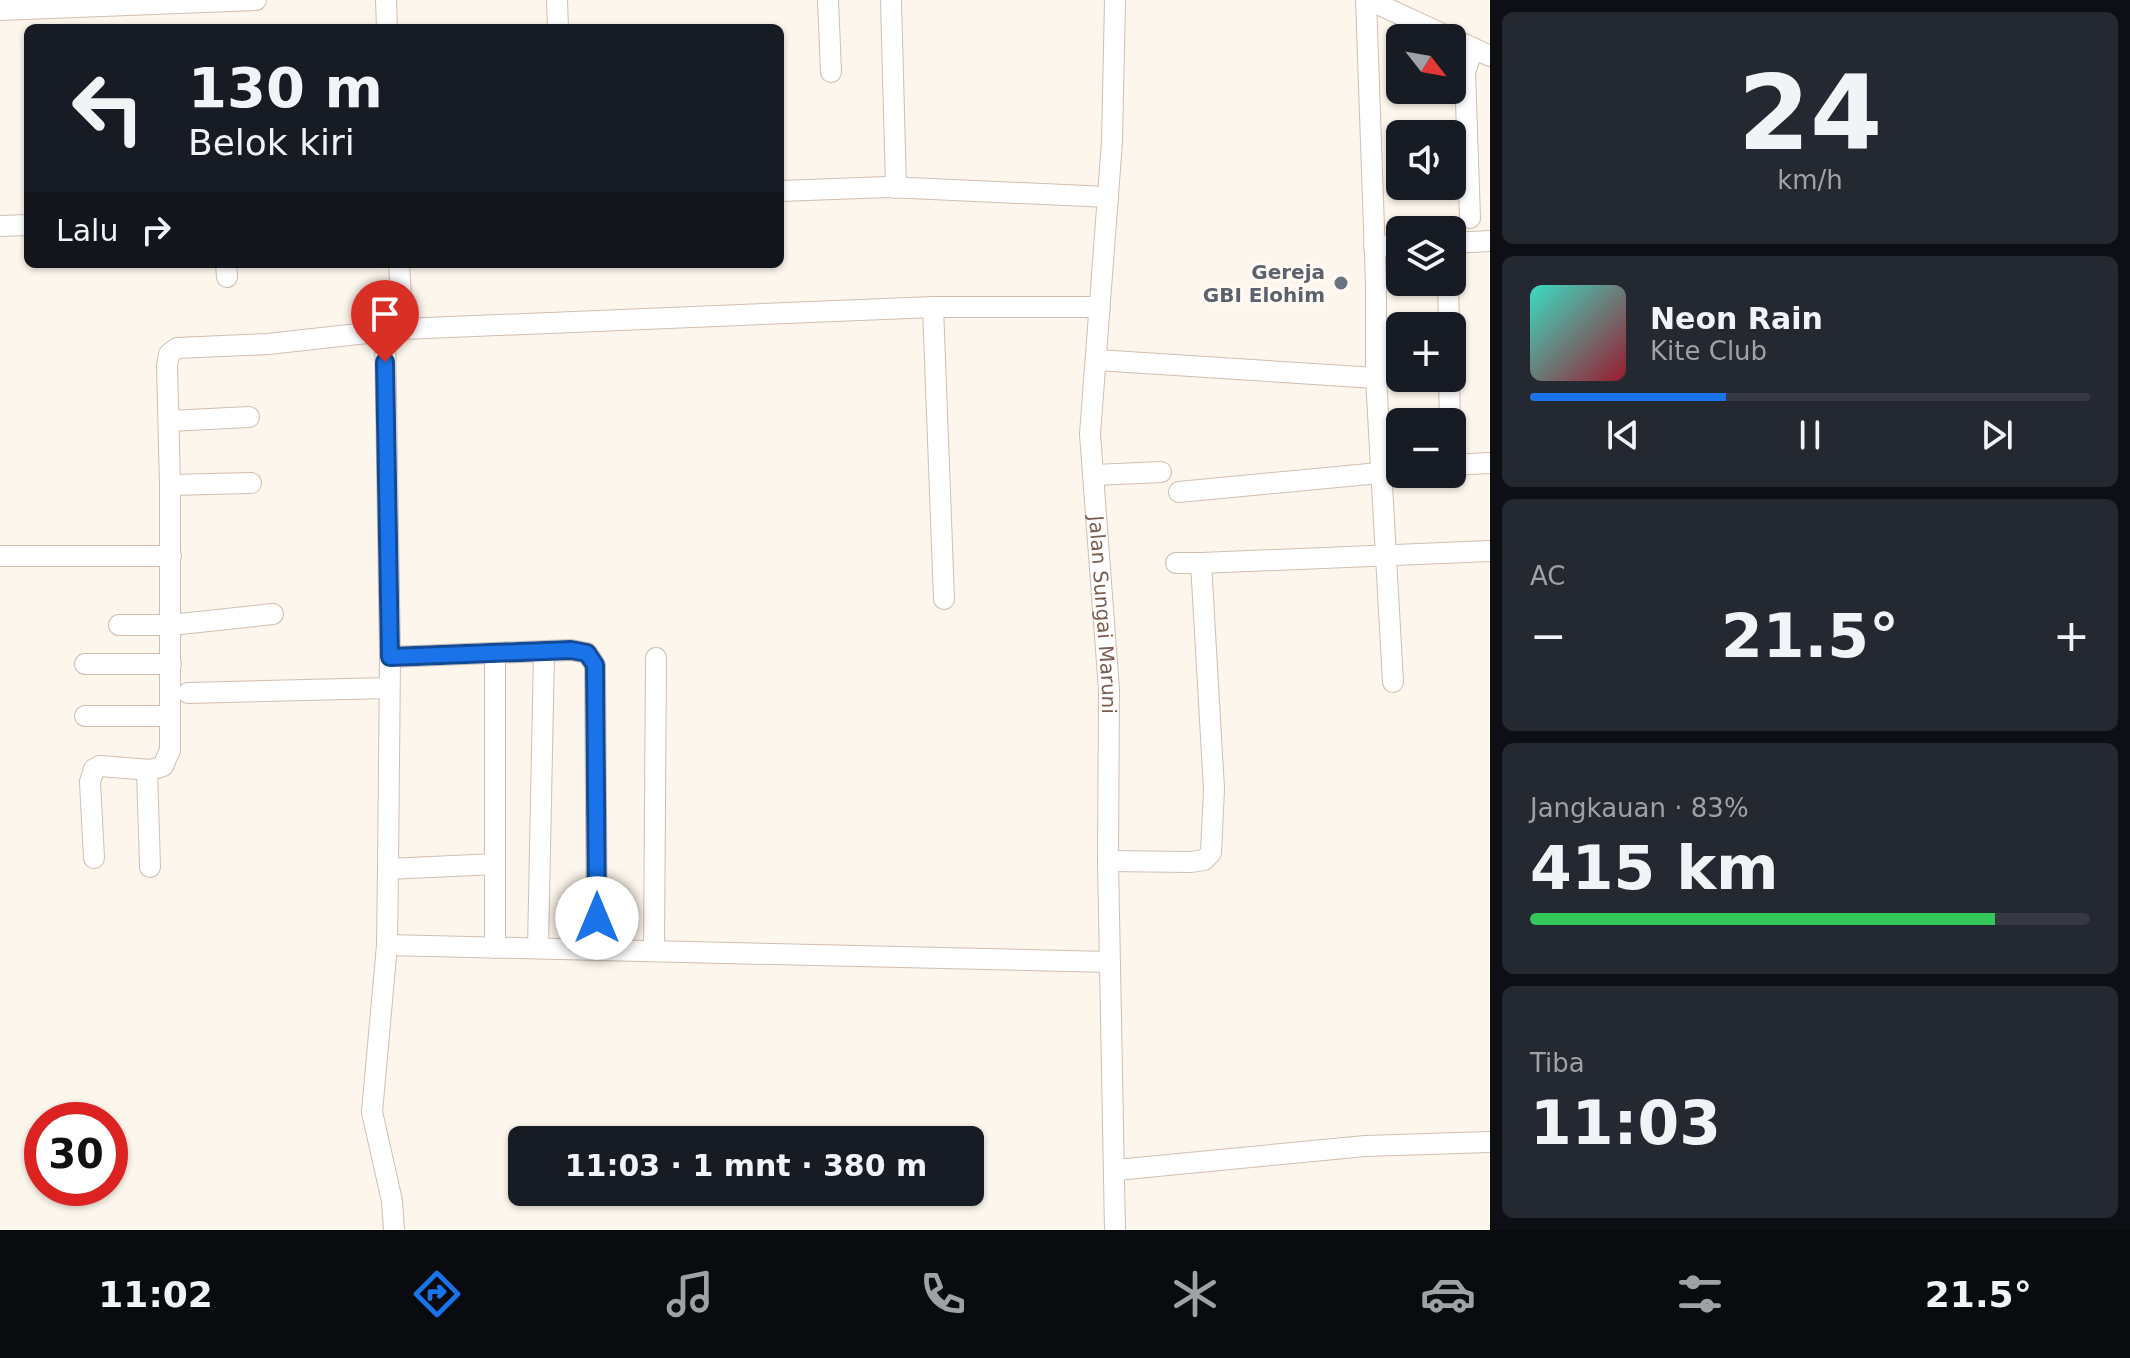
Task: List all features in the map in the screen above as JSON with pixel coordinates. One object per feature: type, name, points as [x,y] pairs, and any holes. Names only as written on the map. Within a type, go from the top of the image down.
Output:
[{"type":"street","points":[[0,10],[256,0]]},
{"type":"street","points":[[386,0],[387,24]]},
{"type":"street","points":[[557,0],[558,24]]},
{"type":"street","points":[[828,0],[831,72]]},
{"type":"street","points":[[891,0],[896,188]]},
{"type":"street","name":"Jalan Sungai Maruni","points":[[1115,0],[1116,74],[1090,434],[1109,690],[1109,962],[1115,1230]]},
{"type":"street","points":[[1386,445],[1376,378],[1367,0],[1481,52],[1465,72],[1470,218]]},
{"type":"street","points":[[784,191],[896,188],[1108,197]]},
{"type":"street","points":[[0,226],[24,225]]},
{"type":"street","points":[[1466,242],[1490,241]]},
{"type":"street","points":[[1374,246],[1386,246]]},
{"type":"street","points":[[394,1230],[392,1201],[372,1112],[387,945],[394,331],[399,268]]},
{"type":"street","points":[[94,858],[91,775],[100,766],[147,770],[163,766],[168,760],[171,556],[167,366],[169,354],[177,348],[268,344],[394,331],[933,307],[1100,307]]},
{"type":"street","points":[[933,307],[944,599]]},
{"type":"street","points":[[1097,360],[1376,378]]},
{"type":"street","points":[[169,421],[249,417]]},
{"type":"street","points":[[1466,464],[1490,463]]},
{"type":"street","points":[[1095,475],[1161,472]]},
{"type":"street","points":[[1179,492],[1386,472]]},
{"type":"street","points":[[170,485],[251,483]]},
{"type":"street","points":[[1389,488],[1386,557],[1393,682]]},
{"type":"street","points":[[1176,563],[1490,551]]},
{"type":"street","points":[[0,556],[171,556]]},
{"type":"street","points":[[1108,861],[1191,862],[1204,860],[1211,853],[1214,789],[1201,563]]},
{"type":"street","points":[[119,625],[171,625],[273,614]]},
{"type":"street","points":[[390,657],[571,650],[587,653],[595,665],[597,949]]},
{"type":"street","points":[[538,948],[544,652]]},
{"type":"street","points":[[495,654],[495,948]]},
{"type":"street","points":[[654,949],[656,658]]},
{"type":"street","points":[[85,664],[171,664]]},
{"type":"street","points":[[188,693],[388,688]]},
{"type":"street","points":[[85,716],[170,716]]},
{"type":"street","points":[[147,770],[150,867]]},
{"type":"street","points":[[388,869],[495,864]]},
{"type":"street","points":[[387,945],[1109,962]]},
{"type":"street","points":[[1116,1170],[1365,1146],[1490,1142]]},
{"type":"place","name":"Gereja GBI Elohim","points":[[1341,283]]},
{"type":"route","points":[[385,362],[390,657],[571,650],[587,653],[595,665],[597,918]]}]
